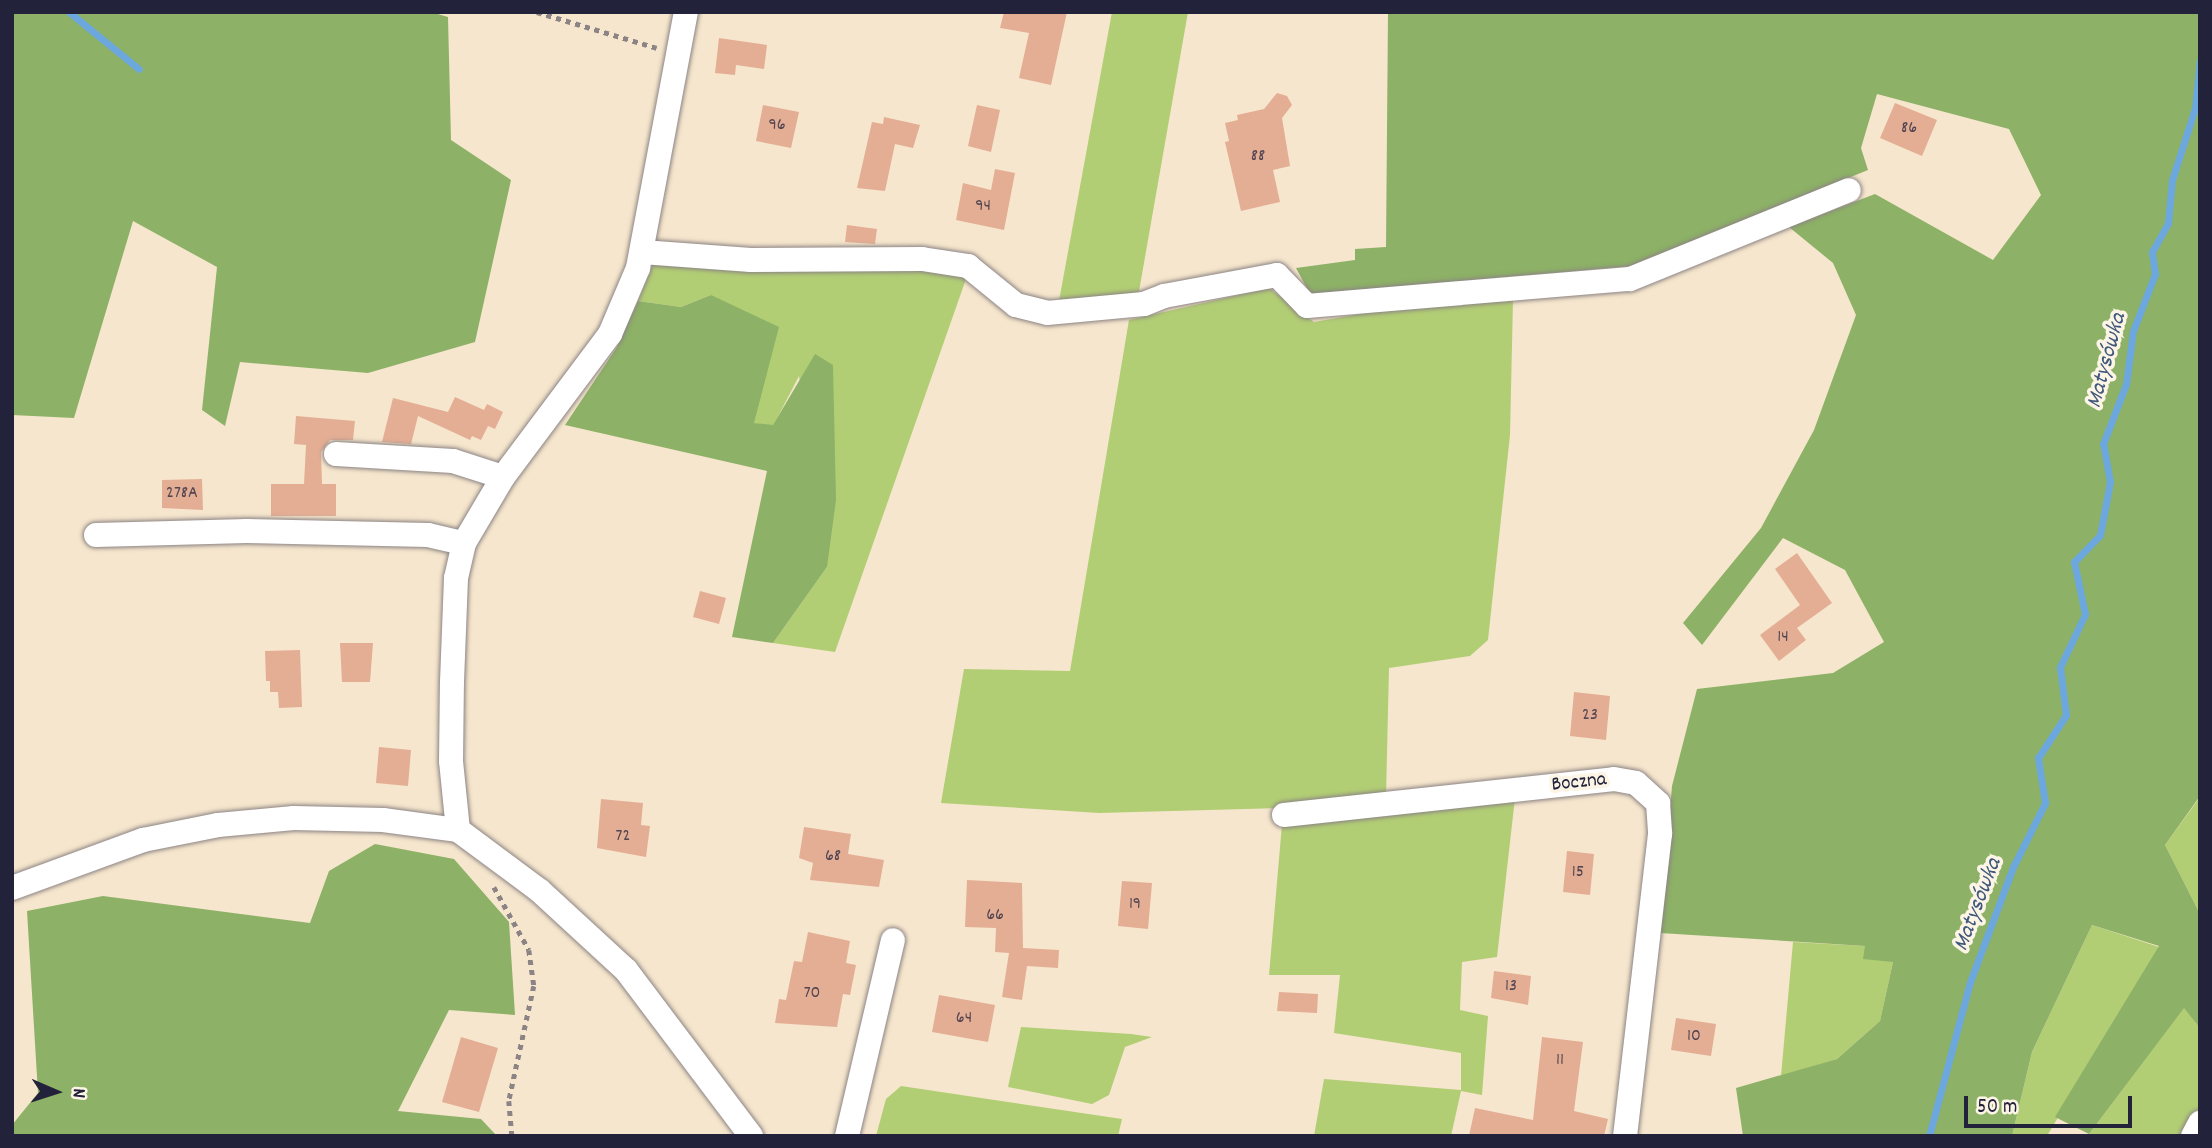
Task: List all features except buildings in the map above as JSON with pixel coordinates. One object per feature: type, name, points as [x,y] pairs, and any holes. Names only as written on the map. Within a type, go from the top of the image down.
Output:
[{"type":"street","points":[[458,830],[451,761],[452,695],[456,578],[464,542],[503,477],[610,334],[642,252],[685,12]]},
{"type":"street","points":[[642,252],[751,260],[922,259],[968,266],[1016,305],[1047,313],[1144,304],[1164,296],[1277,275],[1307,306],[1630,279],[1849,190]]},
{"type":"street","points":[[336,454],[462,462],[503,477]]},
{"type":"street","points":[[96,535],[247,531],[428,535],[464,542]]},
{"type":"street","name":"Boczna","points":[[1284,815],[1614,779],[1636,783],[1658,803],[1660,834],[1625,1136]]},
{"type":"street","points":[[12,888],[143,840],[218,825],[294,818],[383,820],[458,830],[540,891],[626,970],[751,1136]]},
{"type":"street","points":[[847,1136],[893,940]]},
{"type":"street","points":[[2193,1136],[2200,1123]]},
{"type":"path","points":[[537,12],[676,53]]},
{"type":"path","points":[[492,883],[529,950],[534,986],[509,1101],[512,1136]]},
{"type":"green space","points":[[12,12],[431,12],[448,17],[451,140],[511,180],[475,342],[368,373],[240,362],[225,426],[202,410],[217,267],[133,221],[74,418],[12,415]]},
{"type":"green space","points":[[1112,12],[1188,12],[1138,297],[1059,301]]},
{"type":"green space","points":[[1388,12],[2200,12],[2200,796],[2165,845],[2200,914],[2200,1028],[2184,1008],[2089,1134],[2055,1117],[2159,946],[2092,925],[2032,1052],[2012,1136],[1743,1136],[1736,1088],[1837,1059],[1880,1021],[1893,962],[1863,959],[1865,946],[1660,933],[1672,786],[1697,689],[1833,673],[1884,642],[1845,570],[1783,538],[1702,645],[1683,623],[1761,528],[1814,430],[1856,315],[1833,263],[1789,227],[1875,194],[1993,260],[2041,195],[2009,129],[1877,94],[1861,148],[1868,170],[1632,266],[1310,294],[1296,268],[1355,260],[1355,249],[1386,247]]},
{"type":"green space","points":[[653,264],[882,266],[947,272],[966,279],[835,652],[773,643],[827,567],[799,376],[773,426],[753,423],[711,295],[681,307],[638,301]]},
{"type":"green space","points":[[1269,288],[1314,322],[1371,312],[1513,300],[1510,435],[1488,640],[1470,656],[1389,668],[1386,797],[1281,808],[1099,813],[941,803],[964,669],[1070,671],[1129,320]]},
{"type":"green space","points":[[711,295],[779,327],[754,423],[773,425],[815,354],[833,365],[836,500],[827,567],[773,643],[732,637],[767,471],[565,425],[617,347],[638,301],[681,307]]},
{"type":"green space","points":[[2200,797],[2200,914],[2165,845]]},
{"type":"green space","points":[[1515,798],[1497,957],[1462,962],[1460,1010],[1488,1016],[1482,1095],[1461,1091],[1451,1136],[1314,1136],[1324,1079],[1461,1090],[1461,1053],[1334,1033],[1340,975],[1269,975],[1282,824]]},
{"type":"green space","points":[[375,844],[454,859],[509,922],[515,1015],[449,1010],[398,1111],[481,1119],[497,1136],[12,1136],[12,1125],[38,1093],[27,911],[103,896],[310,923],[329,871]]},
{"type":"green space","points":[[2092,925],[2159,947],[2047,1136],[2012,1136],[2032,1052]]},
{"type":"green space","points":[[1793,942],[1865,946],[1893,962],[1880,1021],[1837,1059],[1781,1076]]},
{"type":"green space","points":[[2184,1007],[2200,1028],[2200,1107],[2183,1136],[2089,1134]]},
{"type":"green space","points":[[1021,1027],[1152,1037],[1125,1047],[1109,1095],[1092,1104],[1008,1087]]},
{"type":"green space","points":[[901,1086],[1122,1119],[1118,1136],[876,1136],[886,1099]]},
{"type":"waterway","points":[[69,12],[139,69]]},
{"type":"waterway","name":"Matysówka","points":[[1929,1136],[1970,982],[2013,867],[2045,803],[2038,758],[2066,715],[2060,667],[2085,614],[2074,562],[2100,535],[2110,482],[2103,444],[2126,384],[2133,331],[2155,274],[2152,252],[2168,223],[2172,180],[2195,108],[2200,60]]}]
